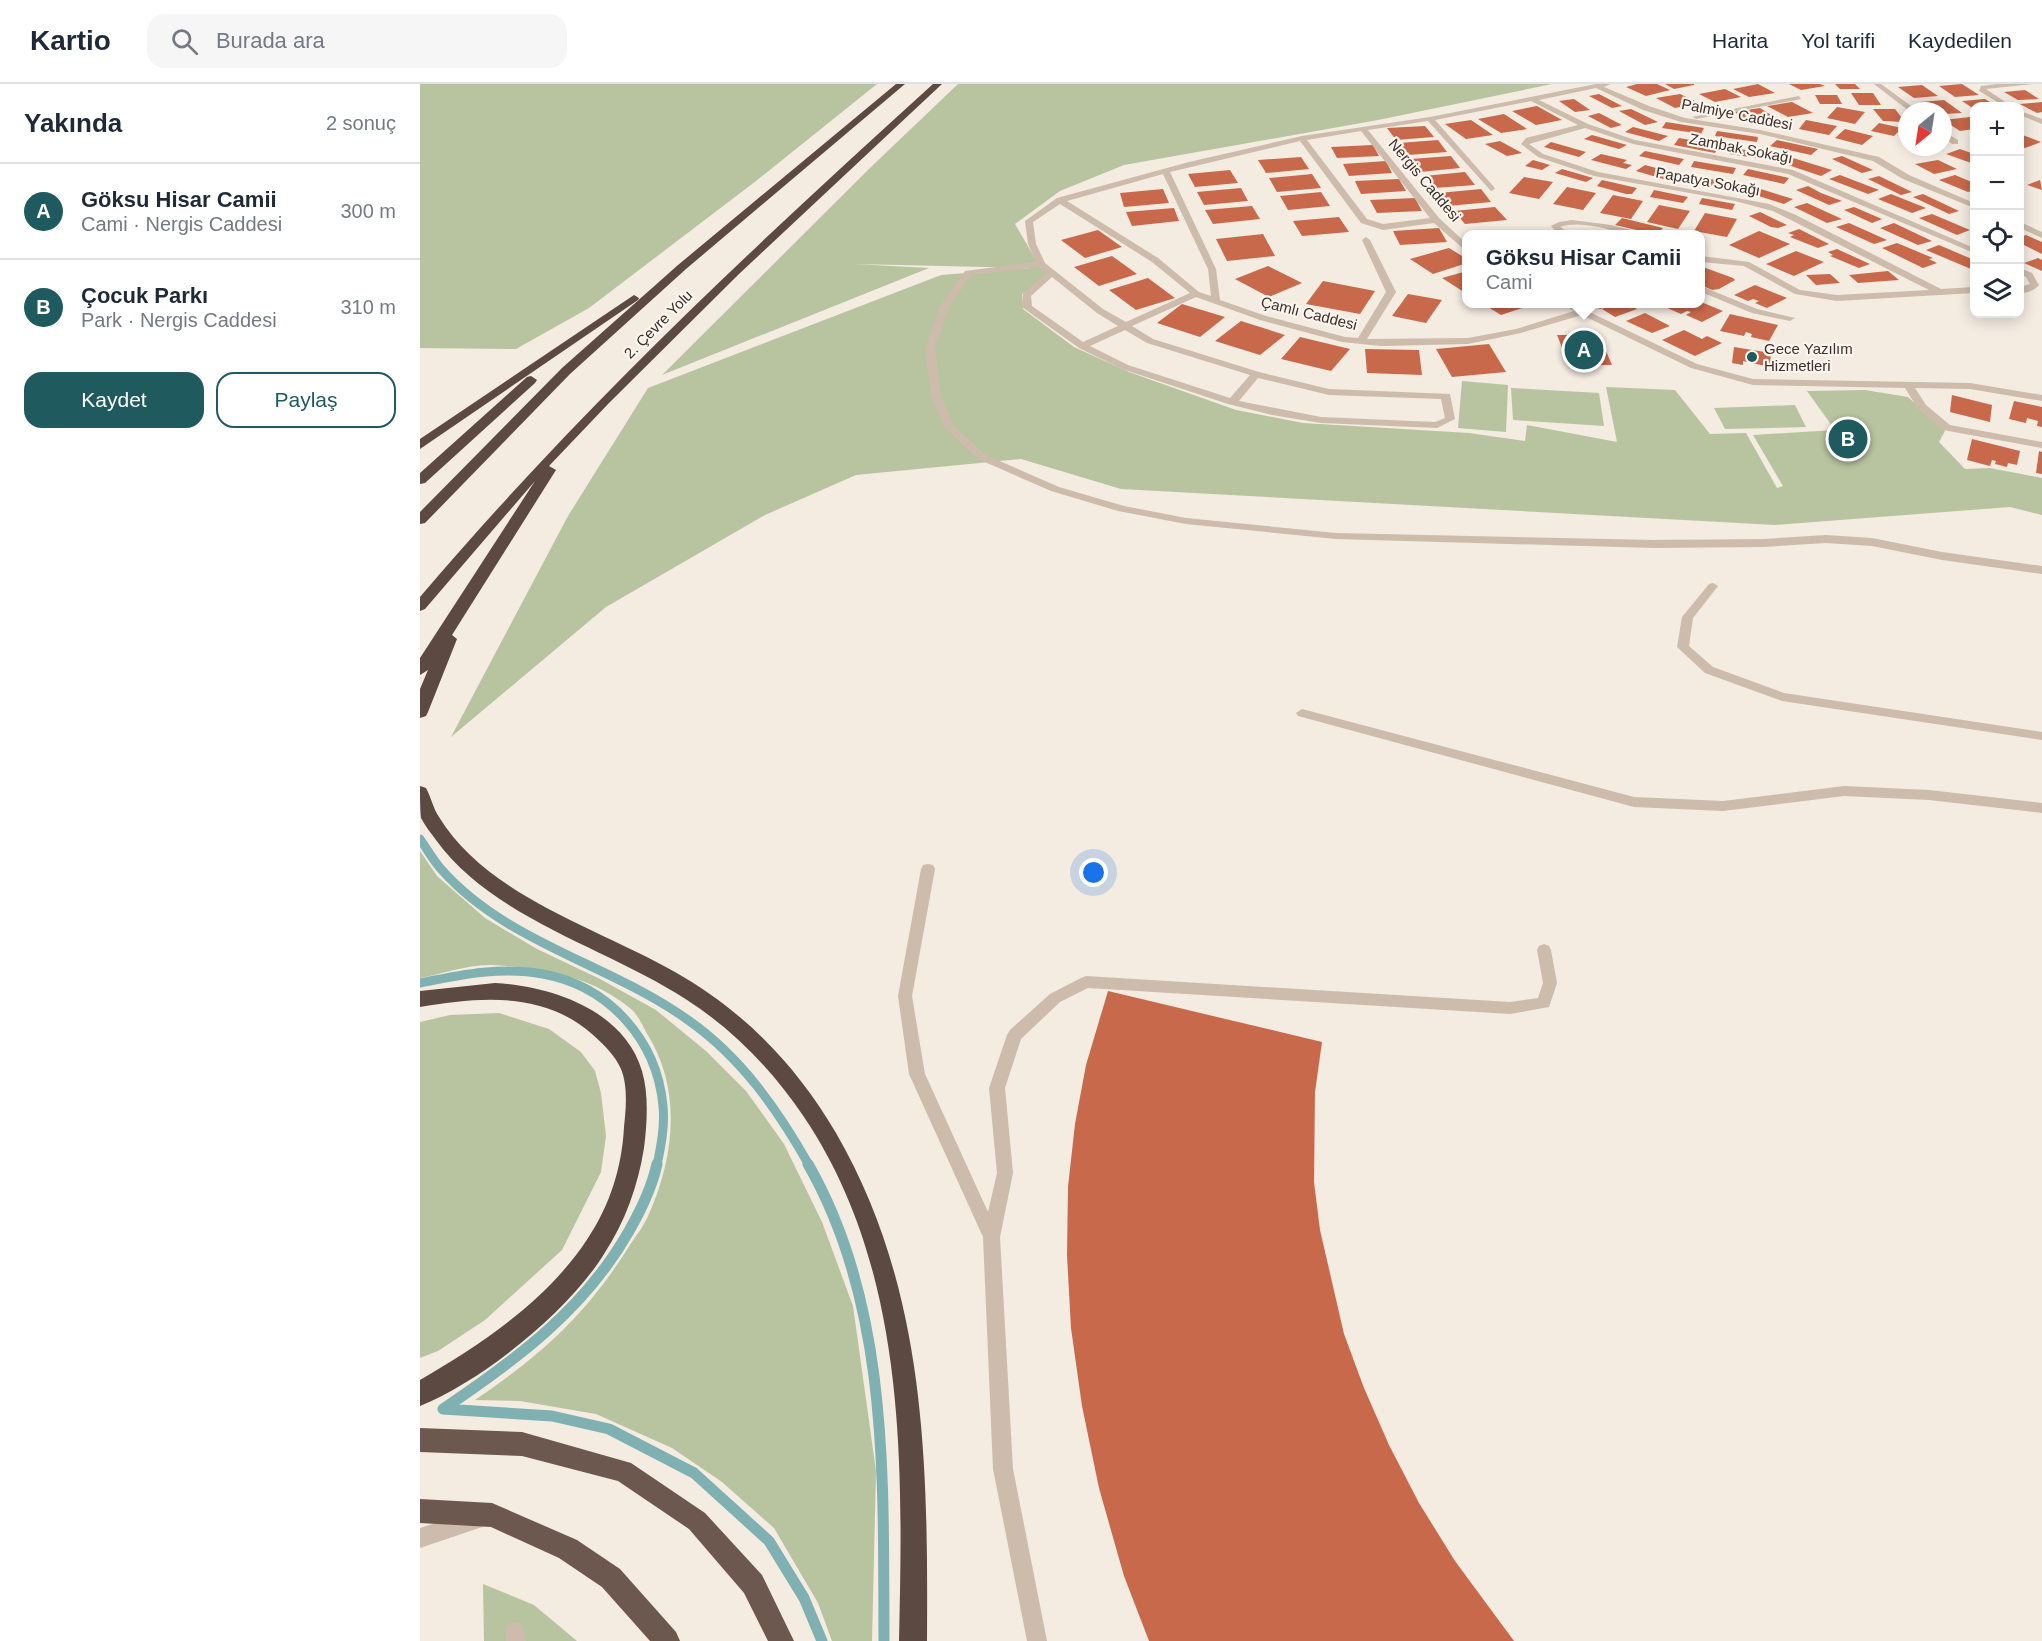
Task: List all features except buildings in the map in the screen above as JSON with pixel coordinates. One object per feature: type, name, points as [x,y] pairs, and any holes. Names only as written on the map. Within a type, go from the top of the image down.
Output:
[{"type":"highway","name":"2. Çevre Yolu","points":[[420,520],[566,371],[682,267],[901,84]]},
{"type":"highway","name":"2. Çevre Yolu","points":[[420,606],[506,503],[689,315],[938,84]]},
{"type":"highway","points":[[420,444],[595,323],[682,267]]},
{"type":"highway","points":[[420,480],[595,323]]},
{"type":"highway","points":[[420,670],[455,619],[571,435]]},
{"type":"highway","points":[[420,712],[443,656],[455,619]]},
{"type":"highway","points":[[420,792],[431,820],[457,854],[492,885],[675,980],[734,1022],[770,1056],[801,1096],[832,1143],[862,1205],[881,1259],[900,1340],[909,1407],[914,1566],[912,1641]]},
{"type":"highway","points":[[420,999],[488,989],[525,992],[562,1004],[593,1020],[615,1042],[632,1071],[636,1122],[631,1169],[613,1217],[586,1261],[548,1303],[504,1341],[473,1363],[420,1394]]},
{"type":"highway","points":[[420,1440],[522,1444],[623,1471],[697,1521],[753,1584],[781,1641]]},
{"type":"highway","points":[[420,1511],[492,1515],[568,1549],[611,1578],[667,1641]]},
{"type":"street","points":[[1052,273],[1026,295],[1027,307],[1082,346],[1125,367],[1232,402],[1272,412],[1321,420],[1437,425],[1450,419],[1446,396],[1329,392],[1256,374],[1150,341],[1100,311],[1041,264],[1032,244],[1029,221],[1060,200],[1165,170],[1302,138],[1430,118],[1608,84]]},
{"type":"street","points":[[1877,84],[1902,102]]},
{"type":"street","points":[[2001,102],[1982,91],[1983,87],[2030,84]]},
{"type":"street","name":"Palmiye Caddesi","points":[[1596,86],[1646,108],[1684,120],[1760,132],[1876,159],[1906,177],[1970,204]]},
{"type":"street","points":[[1684,120],[1799,98]]},
{"type":"street","name":"Zambak Sokağı","points":[[1532,99],[1585,126],[1633,142],[1790,172],[1970,249]]},
{"type":"street","points":[[2024,115],[2042,122]]},
{"type":"street","points":[[1430,118],[1491,189]]},
{"type":"street","name":"Papatya Sokağı","points":[[1585,126],[1529,140],[1525,144],[1531,152],[1604,176],[1732,198],[1770,207],[1938,291]]},
{"type":"street","name":"Nergis Caddesi","points":[[1362,128],[1436,220],[1462,244]]},
{"type":"street","points":[[1302,138],[1364,221],[1383,226],[1436,220]]},
{"type":"street","points":[[1165,170],[1212,269],[1216,301]]},
{"type":"street","name":"Çamlı Caddesi","points":[[1060,200],[1155,260],[1196,294],[1263,318],[1345,340],[1381,343],[1468,341],[1518,332],[1581,312]]},
{"type":"street","points":[[1557,230],[1555,226],[1560,223],[1618,230]]},
{"type":"street","points":[[2024,227],[2042,235]]},
{"type":"street","points":[[1361,341],[1391,292],[1366,240]]},
{"type":"street","points":[[1705,252],[1727,261]]},
{"type":"street","points":[[1705,260],[1746,264],[1798,292],[1837,298],[1970,290]]},
{"type":"street","points":[[1041,264],[968,273],[945,306],[930,348],[936,396],[949,428],[982,457],[1055,489],[1122,509],[1186,521],[1336,536],[1675,544],[1764,543],[1826,539],[1872,542],[1941,556],[2042,570]]},
{"type":"street","points":[[2024,273],[2030,275],[2035,285],[2024,290]]},
{"type":"street","points":[[1705,291],[1755,311],[1790,318]]},
{"type":"street","points":[[1082,346],[1196,294]]},
{"type":"street","points":[[1575,308],[1694,366],[1753,382],[1970,386],[2042,398]]},
{"type":"street","points":[[1232,402],[1256,374]]},
{"type":"street","points":[[1908,384],[1922,407],[1947,428],[2042,445]]},
{"type":"lane","points":[[420,473],[451,452]]},
{"type":"lane","points":[[1713,586],[1688,617],[1683,647],[1709,670],[1782,697],[2042,736]]},
{"type":"lane","points":[[1302,713],[1634,802],[1723,806],[1844,792],[1929,795],[2042,808]]},
{"type":"lane","points":[[928,869],[905,996],[917,1074],[991,1237]]},
{"type":"lane","points":[[1037,1641],[1003,1469],[991,1237],[1005,1173],[997,1088],[1015,1035],[1055,998],[1086,982],[1510,1008],[1544,1003],[1550,983],[1544,950]]},
{"type":"lane","points":[[420,1538],[492,1515]]},
{"type":"green space","points":[[420,84],[877,84],[756,181],[589,308],[516,349],[420,348]]},
{"type":"green space","points":[[958,84],[1552,84],[1378,120],[1124,165],[1060,191],[1015,224],[1040,267],[1049,273],[1022,294],[1023,309],[1074,347],[1129,372],[1236,410],[1303,423],[1469,433],[1525,441],[1527,425],[1617,442],[1606,387],[1675,390],[1710,434],[1746,433],[1777,488],[1783,486],[1753,435],[1835,430],[1807,391],[1865,390],[1908,397],[1945,431],[1939,442],[1965,469],[1990,468],[2042,478],[2042,515],[2010,507],[1775,525],[1121,489],[1021,459],[856,475],[765,515],[606,607],[451,737],[568,516],[648,388],[941,275],[1031,268],[855,264],[929,268],[662,375],[871,167]]},
{"type":"green space","points":[[1462,381],[1508,385],[1506,432],[1458,428]]},
{"type":"green space","points":[[1511,388],[1599,393],[1604,426],[1513,420]]},
{"type":"green space","points":[[1795,405],[1806,427],[1725,429],[1714,408]]},
{"type":"green space","points":[[420,851],[437,876],[485,918],[537,949],[600,979],[656,1010],[706,1051],[746,1091],[784,1144],[822,1222],[853,1306],[876,1471],[872,1641],[832,1641],[818,1603],[774,1528],[722,1482],[672,1448],[596,1414],[520,1401],[475,1400],[499,1384],[560,1333],[596,1294],[642,1227],[658,1192],[665,1169],[671,1122],[670,1099],[658,1053],[639,1019],[631,1009],[600,988],[547,971],[491,965],[420,978]]},
{"type":"green space","points":[[499,1013],[549,1029],[581,1052],[595,1071],[601,1093],[606,1136],[601,1172],[562,1250],[485,1320],[438,1351],[420,1358],[420,1022],[450,1015]]},
{"type":"green space","points":[[483,1584],[534,1605],[577,1641],[484,1641]]},
{"type":"waterway","points":[[420,839],[441,869],[467,894],[496,916],[527,935],[658,1000],[707,1035],[757,1086],[809,1165]]},
{"type":"waterway","points":[[420,983],[481,972],[528,972],[567,980],[589,990],[608,1004],[626,1020],[640,1038],[659,1082],[663,1121],[657,1165]]},
{"type":"waterway","points":[[657,1164],[642,1207],[611,1259],[592,1285],[570,1309],[522,1352],[443,1409],[552,1416],[609,1429],[694,1473],[769,1541],[804,1598],[822,1641]]},
{"type":"waterway","points":[[808,1164],[835,1219],[854,1276],[868,1336],[881,1458],[884,1641]]},
{"type":"place","name":"Göksu Hisar Camii","points":[[1584,350]]},
{"type":"place","name":"Gece Yazılım Hizmetleri","points":[[1752,357]]},
{"type":"place","name":"Çocuk Parkı","points":[[1848,439]]}]
